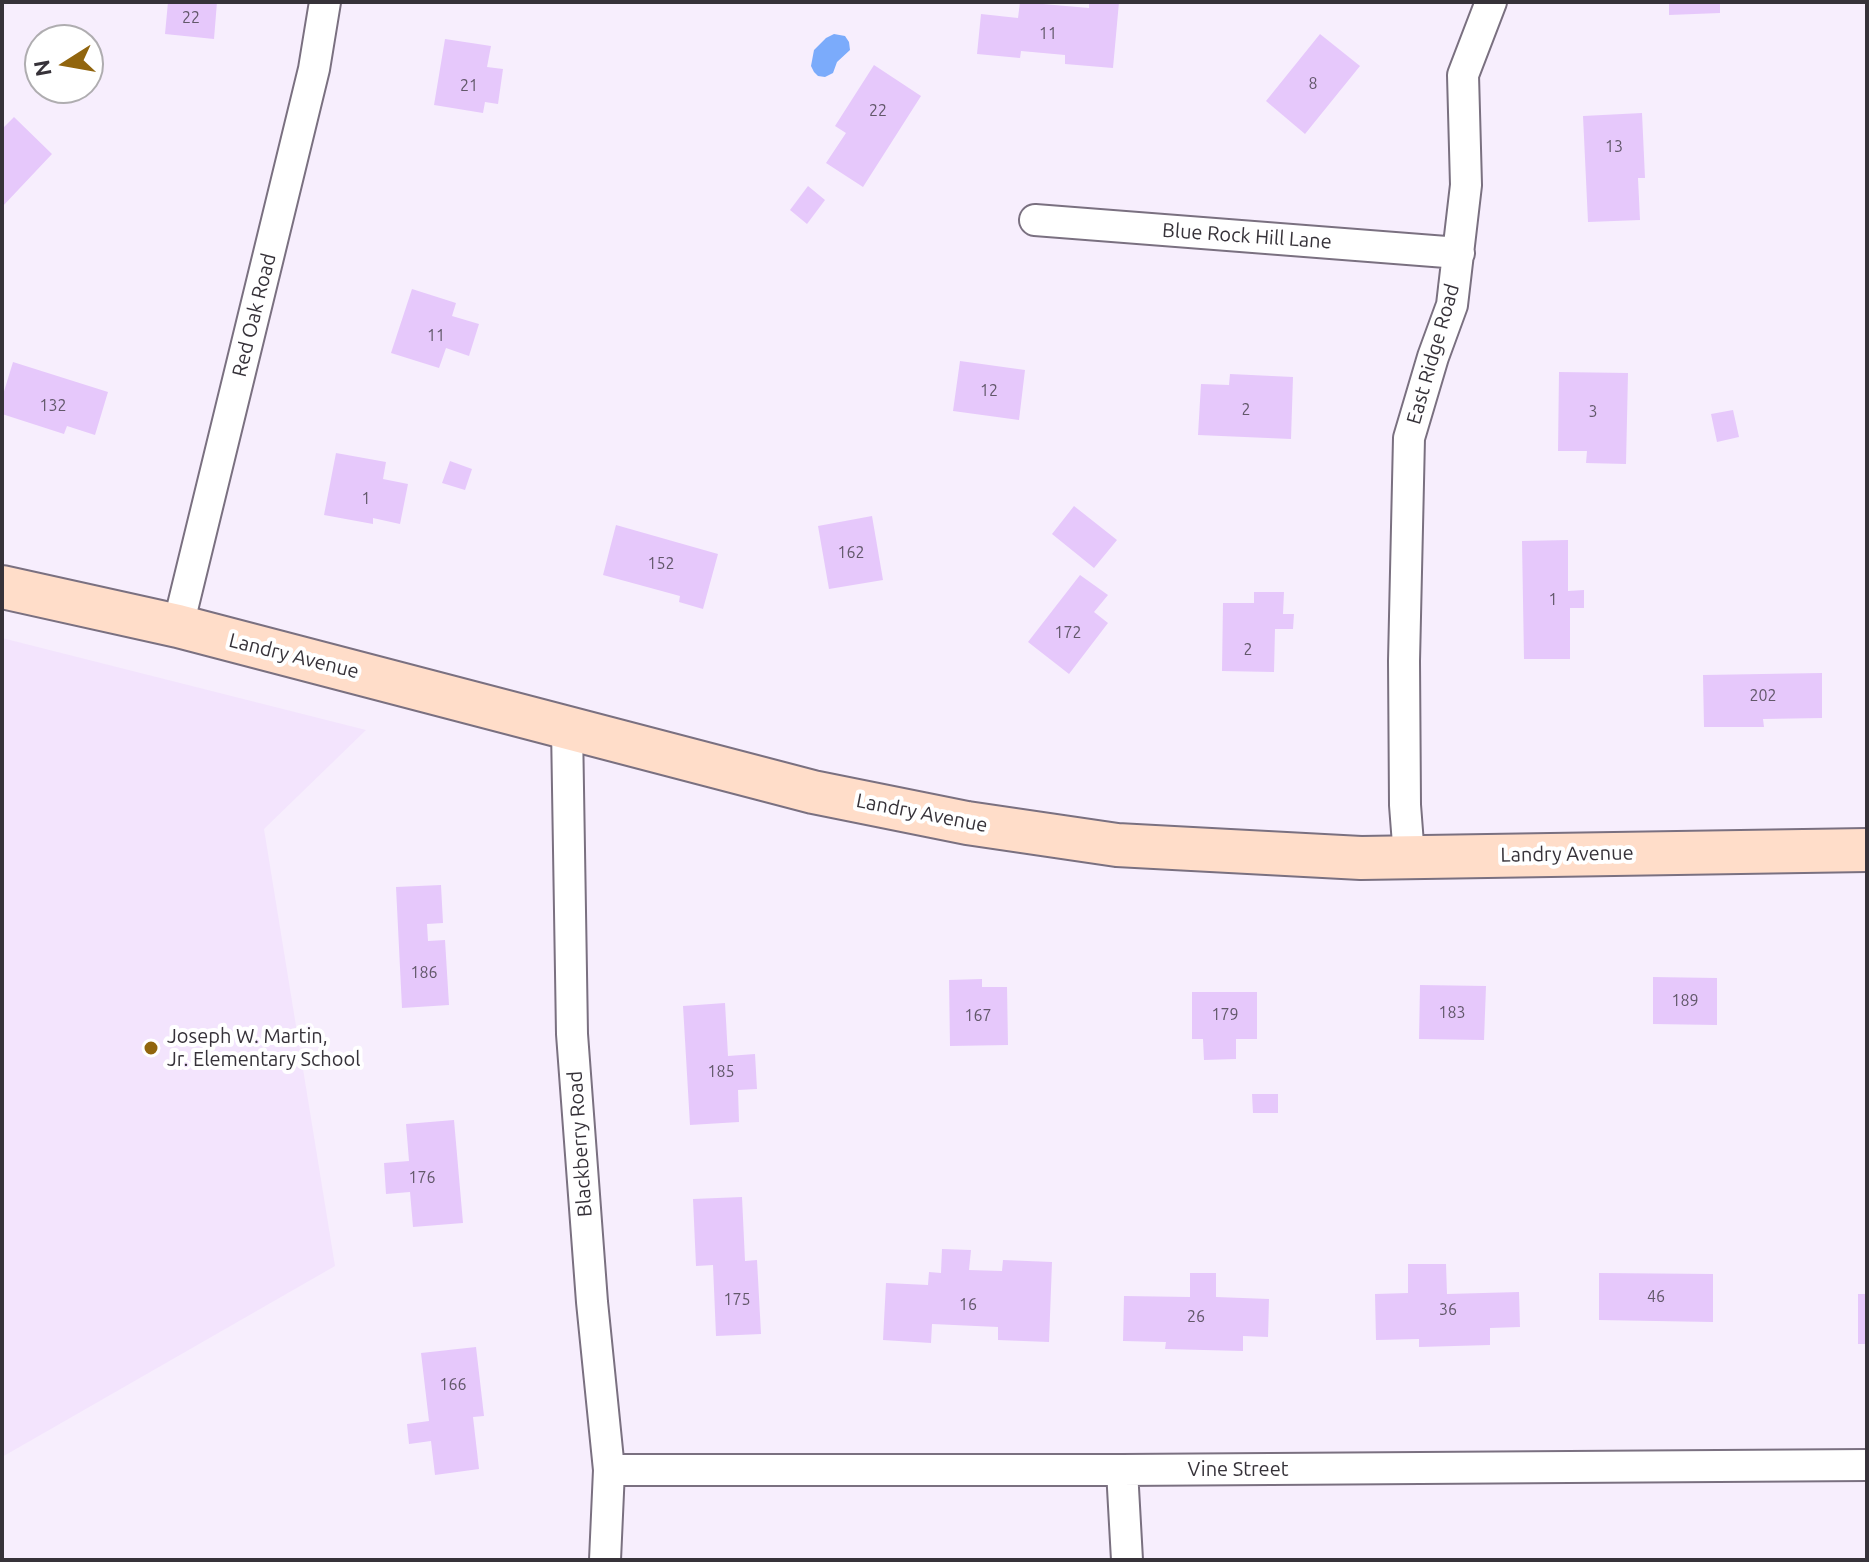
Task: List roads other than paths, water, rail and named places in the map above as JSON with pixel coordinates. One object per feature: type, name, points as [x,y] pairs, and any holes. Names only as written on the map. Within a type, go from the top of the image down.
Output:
[{"type":"street","name":"Red Oak Road","points":[[178,626],[314,69],[325,2]]},
{"type":"street","name":"East Ridge Road","points":[[1409,857],[1405,805],[1404,661],[1409,438],[1452,305],[1466,185],[1463,75],[1491,2]]},
{"type":"street","name":"Blue Rock Hill Lane","points":[[1035,220],[1459,253]]},
{"type":"street","name":"Landry Avenue","points":[[2,587],[178,626],[813,792],[967,823],[1117,845],[1361,858],[1867,850]]},
{"type":"street","name":"Blackberry Road","points":[[567,727],[572,1034],[592,1302],[609,1470],[605,1560]]},
{"type":"street","name":"Vine Street","points":[[609,1470],[1867,1465]]},
{"type":"street","points":[[1122,1470],[1127,1560]]},
{"type":"water","points":[[834,34],[845,36],[850,50],[837,62],[833,73],[818,76],[811,66],[814,50]]},
{"type":"place","name":"Joseph W. Martin, Jr. Elementary School","points":[[151,1048]]}]
